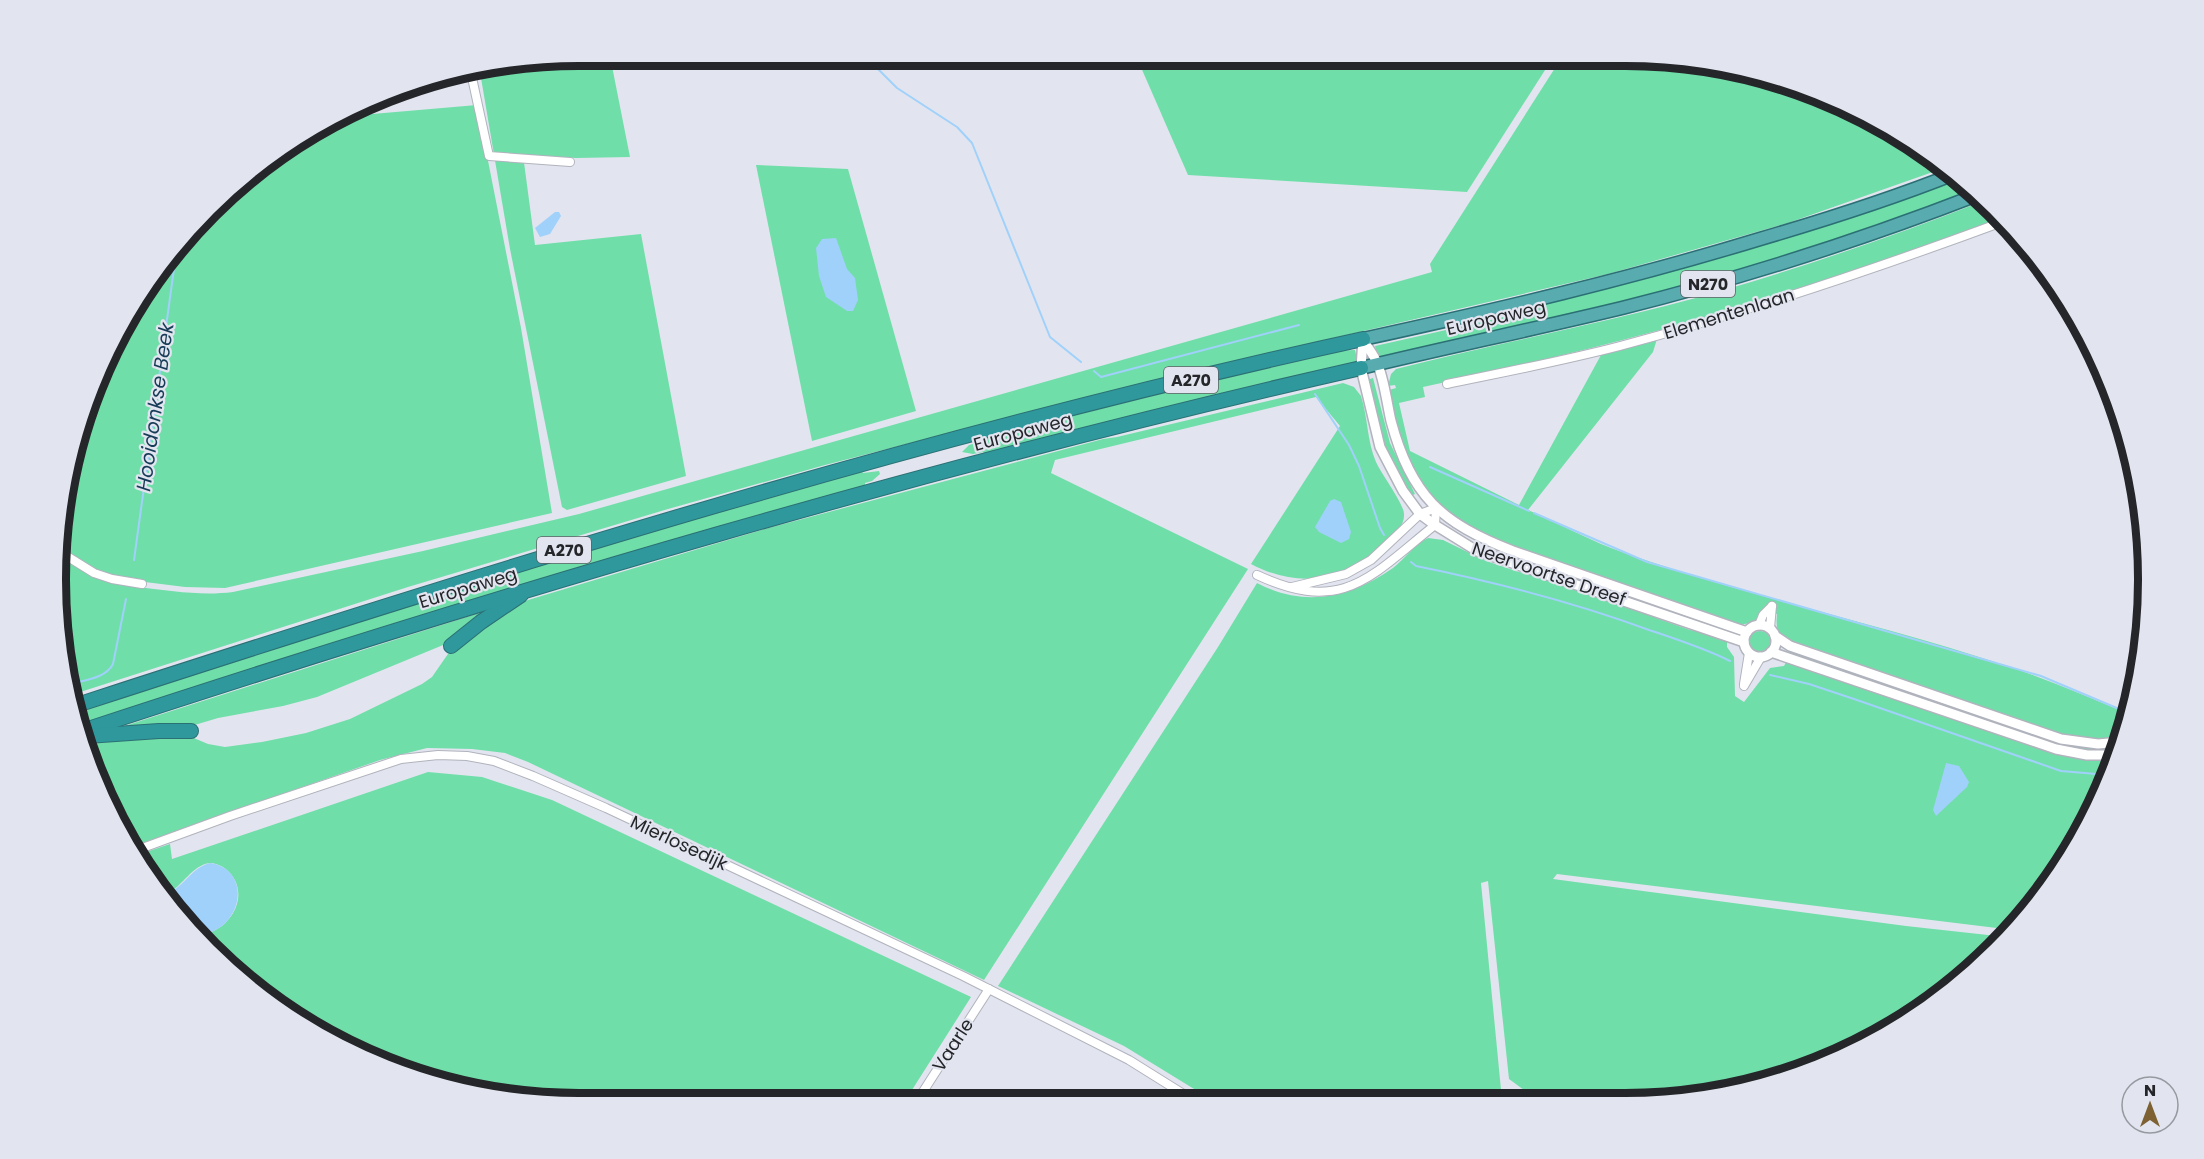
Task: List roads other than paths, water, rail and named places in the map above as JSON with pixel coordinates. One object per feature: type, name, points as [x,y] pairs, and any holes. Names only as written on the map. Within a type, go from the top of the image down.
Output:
[{"type":"highway","name":"Europaweg","points":[[81,704],[444,586],[806,480],[1130,395],[1521,304],[1669,266],[1813,223],[1944,178]]},
{"type":"highway","name":"Europaweg","points":[[88,728],[532,587],[784,514],[1114,427],[1612,310],[1698,287],[1847,242],[1969,198]]},
{"type":"highway","name":"A270","points":[[451,646],[532,587]]},
{"type":"highway","points":[[90,736],[191,731]]},
{"type":"street","points":[[472,78],[489,156],[570,162]]},
{"type":"street","name":"Elementenlaan","points":[[1447,384],[1607,349],[1675,331],[1834,283],[1996,224]]},
{"type":"street","name":"Neervoortse Dreef","points":[[1363,339],[1378,364],[1402,458],[1417,486],[1436,508],[1486,540],[1513,551],[1747,632]]},
{"type":"street","name":"Neervoortse Dreef","points":[[1363,339],[1361,368],[1380,447],[1401,488],[1420,514],[1477,551],[1744,642]]},
{"type":"street","points":[[1257,575],[1292,587],[1314,593],[1350,588],[1374,574],[1434,525],[1436,508],[1420,514],[1371,560],[1346,574],[1292,587]]},
{"type":"street","points":[[67,556],[94,573],[112,579],[142,584]]},
{"type":"street","points":[[1759,625],[1763,615],[1772,606],[1772,632],[1774,647],[1771,652],[1761,657],[1744,686],[1749,652],[1744,642],[1747,632],[1759,625],[1772,632],[1790,646],[2061,739],[2098,744],[2112,743]]},
{"type":"street","points":[[1749,652],[1761,657]]},
{"type":"street","points":[[1771,652],[2056,748],[2087,755],[2107,755]]},
{"type":"street","name":"Mierlosedijk","points":[[142,848],[401,759],[438,755],[467,756],[494,761],[606,808],[989,989],[1129,1060],[1182,1093]]},
{"type":"street","name":"Vaarle","points":[[922,1093],[989,989]]},
{"type":"water","points":[[555,212],[559,212],[561,216],[550,234],[540,237],[535,228]]},
{"type":"water","points":[[836,238],[847,269],[855,278],[858,300],[853,311],[847,311],[826,297],[819,276],[816,248],[822,239]]},
{"type":"water","points":[[1334,499],[1341,502],[1351,532],[1349,539],[1341,543],[1319,532],[1315,527],[1330,501]]},
{"type":"water","points":[[1946,763],[1959,766],[1969,782],[1967,787],[1936,816],[1933,810]]},
{"type":"water","points":[[210,863],[228,870],[237,885],[238,893],[234,911],[228,920],[207,933],[171,891],[203,865]]},
{"type":"waterway","points":[[875,66],[897,88],[957,127],[972,143],[1050,337],[1081,362]]},
{"type":"waterway","name":"Hooidonkse Beek","points":[[134,560],[175,264]]},
{"type":"waterway","points":[[1094,371],[1101,377],[1299,325]]},
{"type":"waterway","points":[[1315,394],[1349,445],[1384,535]]},
{"type":"waterway","points":[[1430,467],[1529,511]]},
{"type":"waterway","points":[[1534,513],[1647,562],[2041,676],[2121,710]]},
{"type":"waterway","points":[[1411,562],[1416,566],[1504,586],[1592,610],[1690,644],[1730,661]]},
{"type":"waterway","name":"Hooidonkse Beek","points":[[77,683],[100,675],[110,669],[113,664],[126,599]]},
{"type":"waterway","points":[[1770,675],[1809,684],[2061,771],[2100,774]]}]
